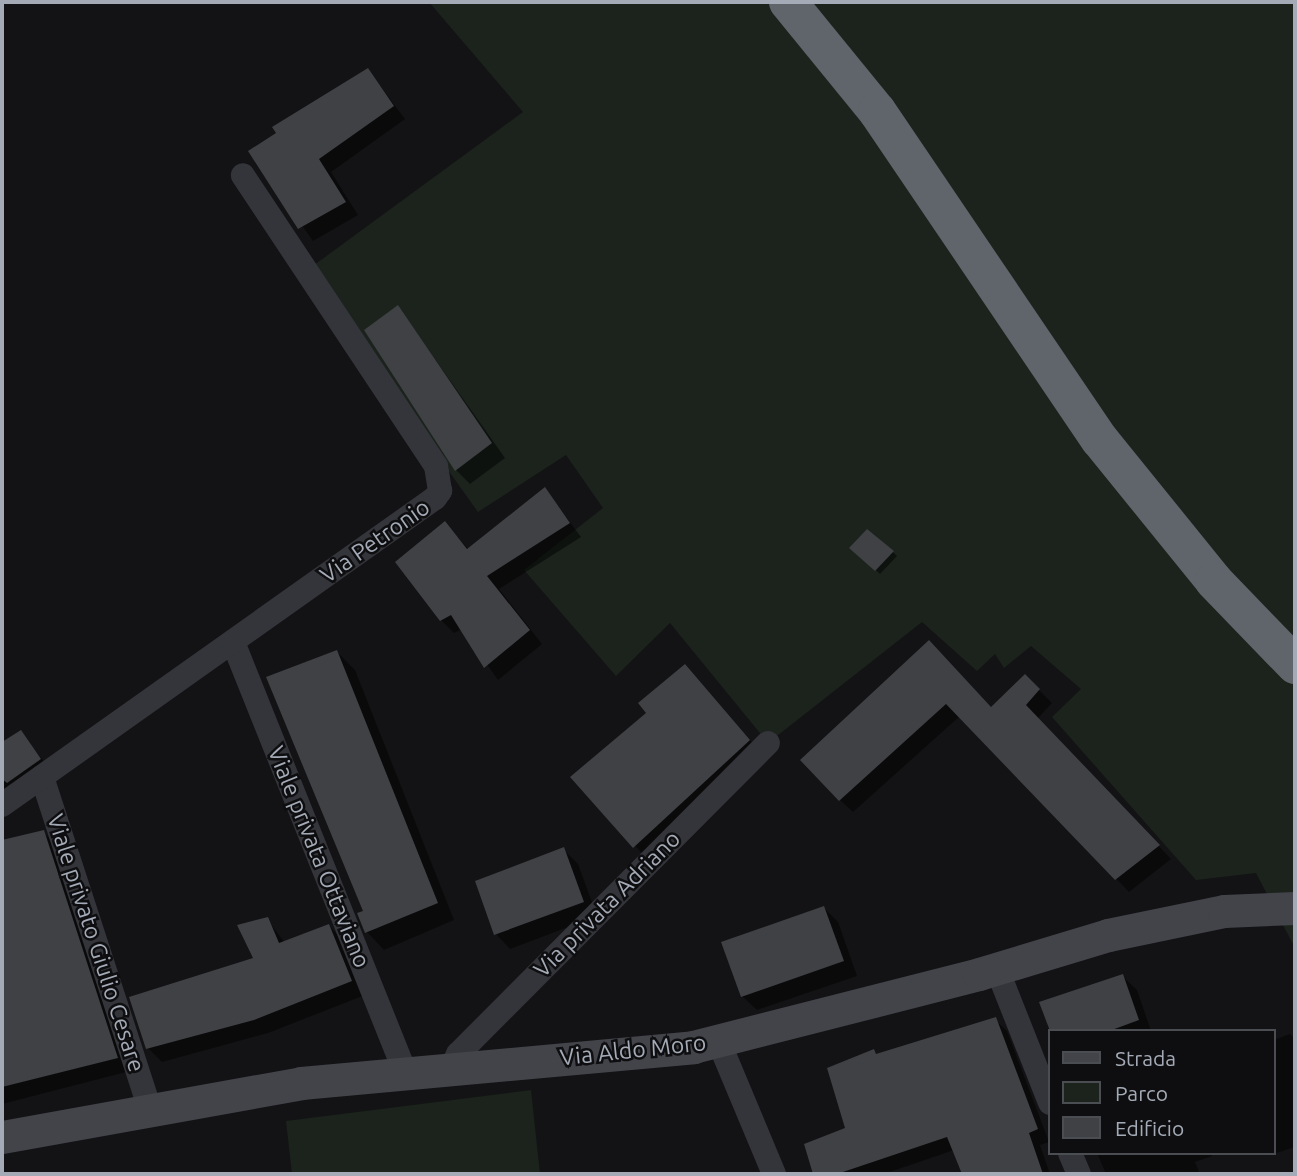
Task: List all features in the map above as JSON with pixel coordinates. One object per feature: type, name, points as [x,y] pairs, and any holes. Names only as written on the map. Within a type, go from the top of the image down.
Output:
[{"type":"highway","points":[[788,2],[914,163],[1055,379],[1205,571],[1295,665]]},
{"type":"street","name":"Via Petronio","points":[[2,805],[436,498],[441,479],[243,175]]},
{"type":"street","name":"Viale privata Ottaviano","points":[[233,642],[405,1073]]},
{"type":"street","name":"Via privata Adriano","points":[[451,1068],[458,1054],[768,743]]},
{"type":"street","name":"Viale privato Giulio Cesare","points":[[42,777],[150,1110]]},
{"type":"street","name":"Via Aldo Moro","points":[[2,1136],[301,1083],[693,1047],[997,969],[1108,935],[1253,909],[1295,908]]},
{"type":"street","points":[[997,969],[1048,1098]]},
{"type":"street","points":[[718,1040],[774,1174]]},
{"type":"street","points":[[1071,1155],[1079,1174]]},
{"type":"green space","points":[[429,2],[1295,2],[1295,948],[1256,873],[1196,880],[1052,717],[1081,689],[1031,646],[1004,668],[995,654],[977,671],[922,622],[768,743],[670,623],[616,676],[524,570],[603,508],[566,455],[478,512],[306,271],[523,112]]},
{"type":"green space","points":[[531,1090],[540,1174],[292,1174],[286,1121]]},
{"type":"building","points":[[368,68],[394,106],[319,159],[346,202],[298,229],[248,151],[276,133],[272,127]]},
{"type":"building","points":[[398,305],[492,443],[455,471],[364,330]]},
{"type":"building","points":[[545,487],[570,523],[487,576],[530,630],[484,668],[451,615],[440,621],[395,562],[445,521],[467,549]]},
{"type":"building","points":[[867,529],[894,551],[875,571],[849,548]]},
{"type":"building","points":[[929,640],[991,707],[1025,674],[1040,689],[1026,705],[1160,845],[1115,880],[946,704],[839,801],[800,760]]},
{"type":"building","points":[[337,650],[438,903],[365,933],[357,913],[363,911],[266,677]]},
{"type":"building","points":[[685,664],[750,740],[633,848],[570,777],[646,713],[638,703]]},
{"type":"building","points":[[21,730],[41,759],[7,783],[2,779],[2,742]]},
{"type":"building","points":[[44,830],[118,1058],[2,1087],[2,840]]},
{"type":"building","points":[[564,847],[584,902],[494,935],[475,881]]},
{"type":"building","points":[[824,906],[844,961],[741,997],[721,942]]},
{"type":"building","points":[[268,917],[279,943],[329,924],[352,981],[254,1020],[146,1049],[129,997],[253,958],[237,925]]},
{"type":"building","points":[[1123,974],[1139,1020],[1114,1029],[1049,1029],[1039,1002]]},
{"type":"building","points":[[996,1017],[1038,1129],[1029,1133],[1043,1174],[962,1174],[947,1137],[837,1174],[813,1174],[804,1144],[845,1128],[827,1068],[874,1049],[876,1054]]}]
